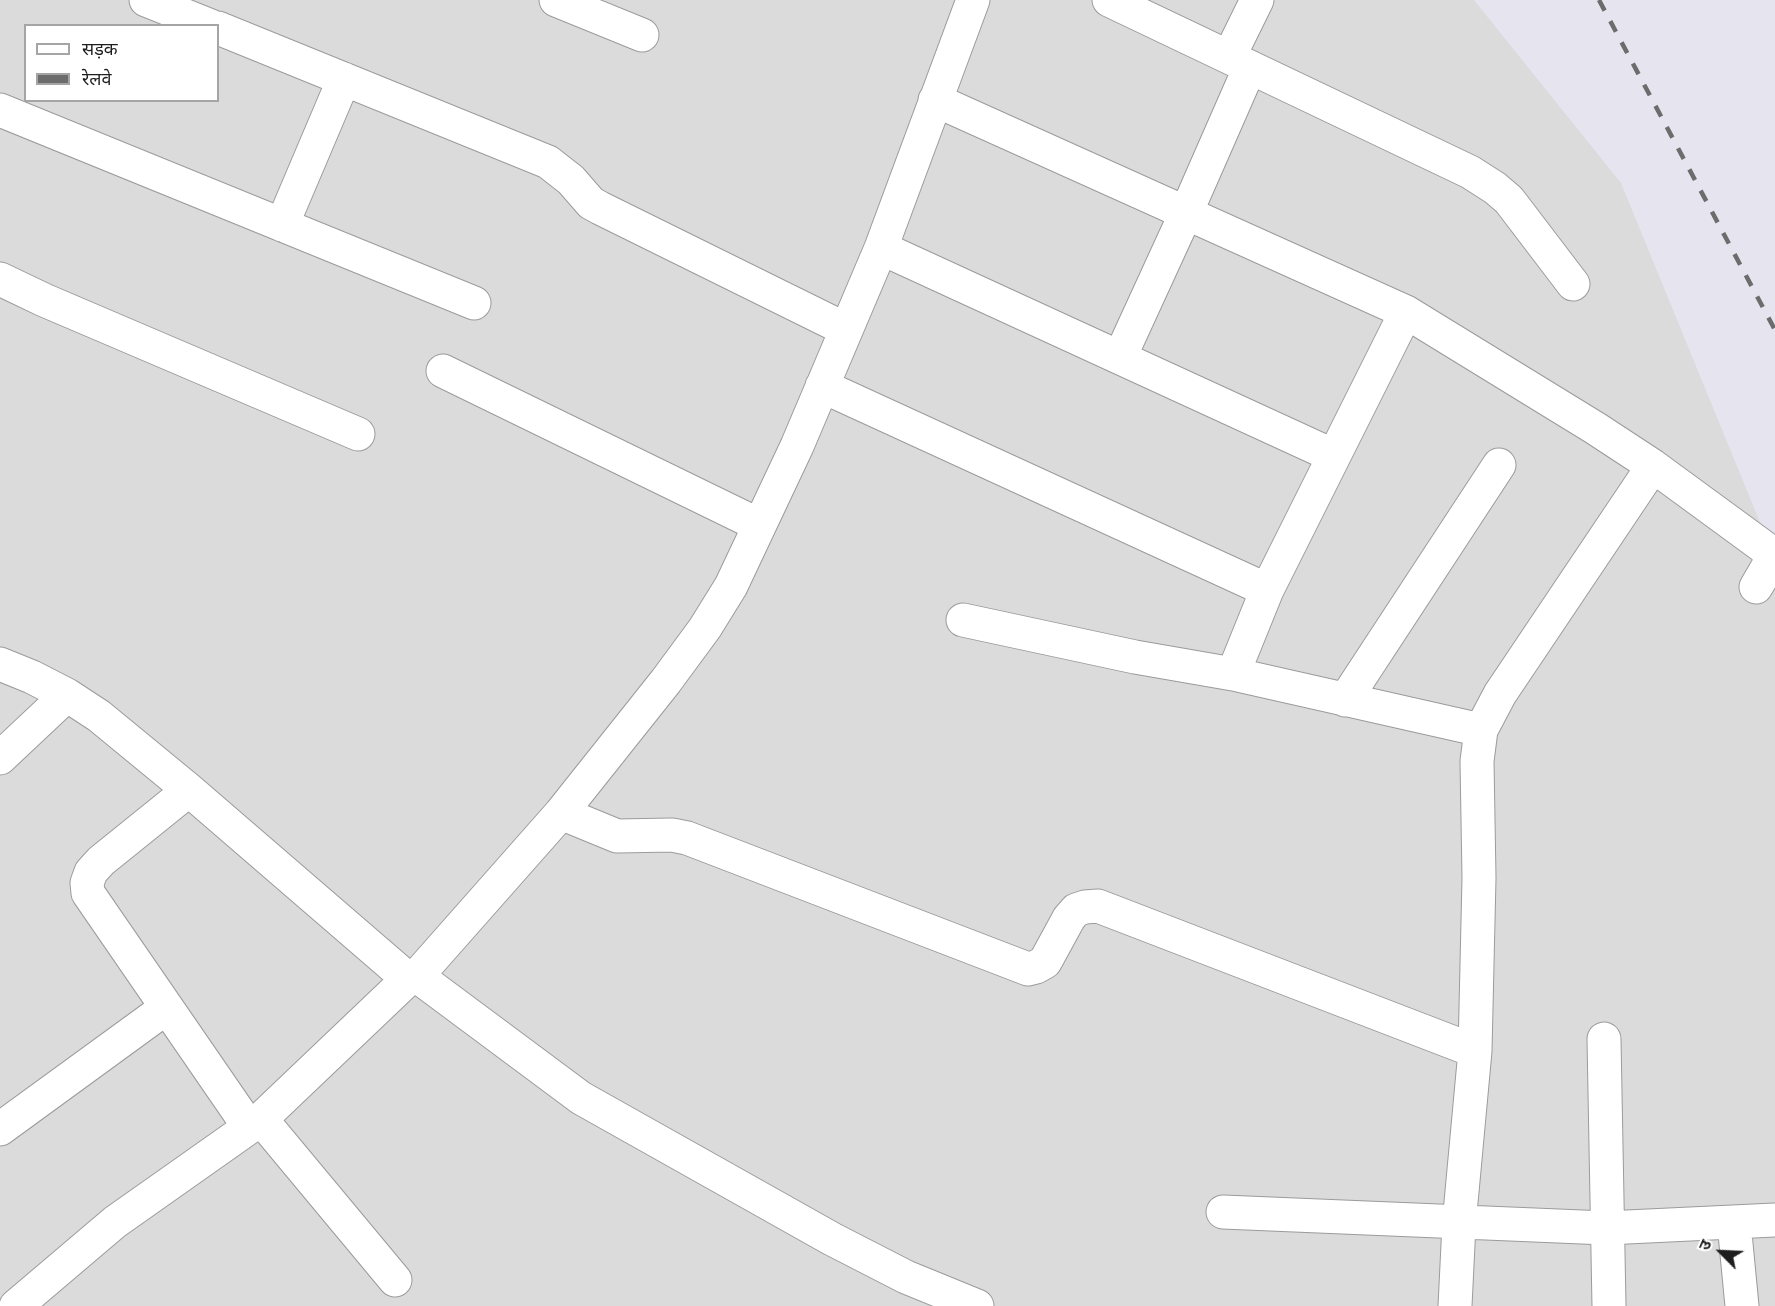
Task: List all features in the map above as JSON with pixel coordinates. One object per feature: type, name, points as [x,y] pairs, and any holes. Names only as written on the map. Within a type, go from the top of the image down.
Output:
[{"type":"street","points":[[146,0],[206,24]]},
{"type":"street","points":[[556,0],[642,35]]},
{"type":"street","points":[[16,1306],[115,1222],[255,1123],[413,978],[561,813],[705,628],[731,586],[797,446],[881,248],[973,0]]},
{"type":"street","points":[[1110,0],[1470,172],[1509,200],[1573,284]]},
{"type":"street","points":[[1120,357],[1186,213],[1240,62],[1257,0]]},
{"type":"street","points":[[219,28],[548,162],[571,180],[591,203],[845,329]]},
{"type":"street","points":[[282,225],[344,79]]},
{"type":"street","points":[[934,100],[1406,312],[1653,466],[1765,548],[1770,563],[1756,587]]},
{"type":"street","points":[[0,110],[474,303]]},
{"type":"street","points":[[881,248],[1334,456]]},
{"type":"street","points":[[0,279],[358,434]]},
{"type":"street","points":[[1233,674],[1267,590],[1406,312]]},
{"type":"street","points":[[442,371],[759,525]]},
{"type":"street","points":[[822,386],[1267,590]]},
{"type":"street","points":[[1345,700],[1498,465]]},
{"type":"street","points":[[1455,1306],[1475,1052],[1479,878],[1477,761],[1481,730],[1500,694],[1653,466]]},
{"type":"street","points":[[963,620],[1135,657],[1233,674],[1481,730]]},
{"type":"street","points":[[0,664],[67,695],[99,716],[413,978],[581,1098],[832,1239],[906,1276],[977,1306]]},
{"type":"street","points":[[0,758],[67,695]]},
{"type":"street","points":[[189,790],[101,861],[91,872],[87,884],[88,892],[166,1008],[255,1123],[395,1280]]},
{"type":"street","points":[[561,813],[617,836],[687,838],[1028,969],[1045,962],[1069,918],[1077,910],[1098,906],[1475,1052]]},
{"type":"street","points":[[0,1129],[166,1008]]},
{"type":"street","points":[[1604,1040],[1609,1306]]},
{"type":"street","points":[[1223,1212],[1460,1224],[1606,1228],[1775,1220]]},
{"type":"street","points":[[1734,1223],[1742,1306]]},
{"type":"shaded area","points":[[0,0],[1474,0],[1621,183],[1775,559],[1775,1306],[0,1306]]},
{"type":"railway","points":[[1599,0],[1775,330]]}]
